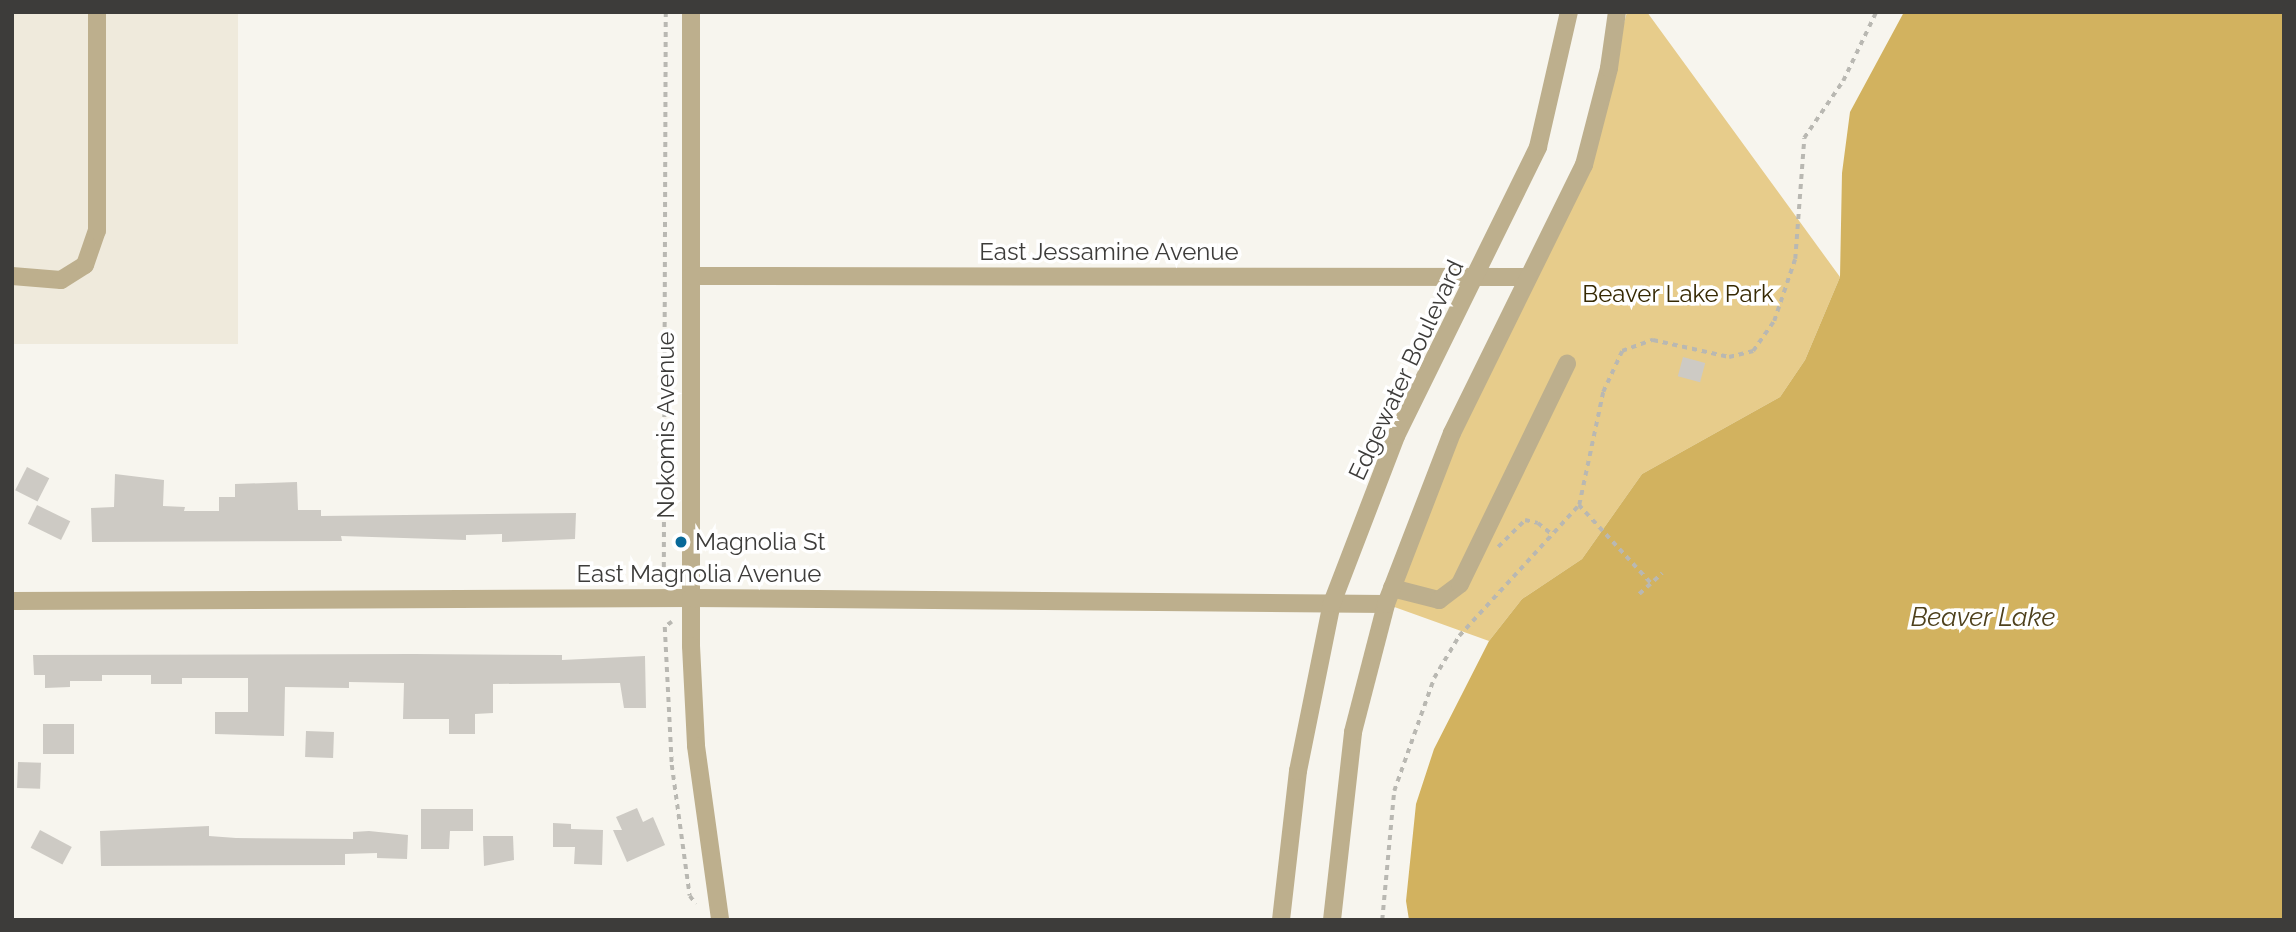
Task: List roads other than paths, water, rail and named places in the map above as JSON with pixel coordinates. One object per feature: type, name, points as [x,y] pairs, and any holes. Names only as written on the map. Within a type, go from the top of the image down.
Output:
[{"type":"street","points":[[12,276],[61,280],[85,265],[97,231],[97,12]]},
{"type":"street","name":"Nokomis Avenue","points":[[691,12],[691,598],[696,746],[720,920]]},
{"type":"street","name":"Edgewater Boulevard","points":[[1281,920],[1298,771],[1332,603],[1396,436],[1538,147],[1569,12]]},
{"type":"street","points":[[1332,920],[1353,732],[1389,596],[1452,433],[1584,165],[1609,68],[1617,12]]},
{"type":"street","name":"East Jessamine Avenue","points":[[691,276],[1528,277]]},
{"type":"street","name":"East Magnolia Avenue","points":[[12,601],[691,598],[1332,603],[1389,596],[1439,600],[1460,584],[1567,363]]},
{"type":"water","name":"Beaver Lake","points":[[1904,12],[2284,12],[2284,920],[1409,920],[1406,901],[1416,804],[1434,749],[1489,641],[1522,599],[1582,559],[1642,474],[1780,397],[1805,360],[1840,277],[1842,173],[1850,112]]},
{"type":"place","name":"Magnolia St","points":[[681,542]]},
{"type":"park label","name":"Beaver Lake Park","points":[[1678,294]]}]
